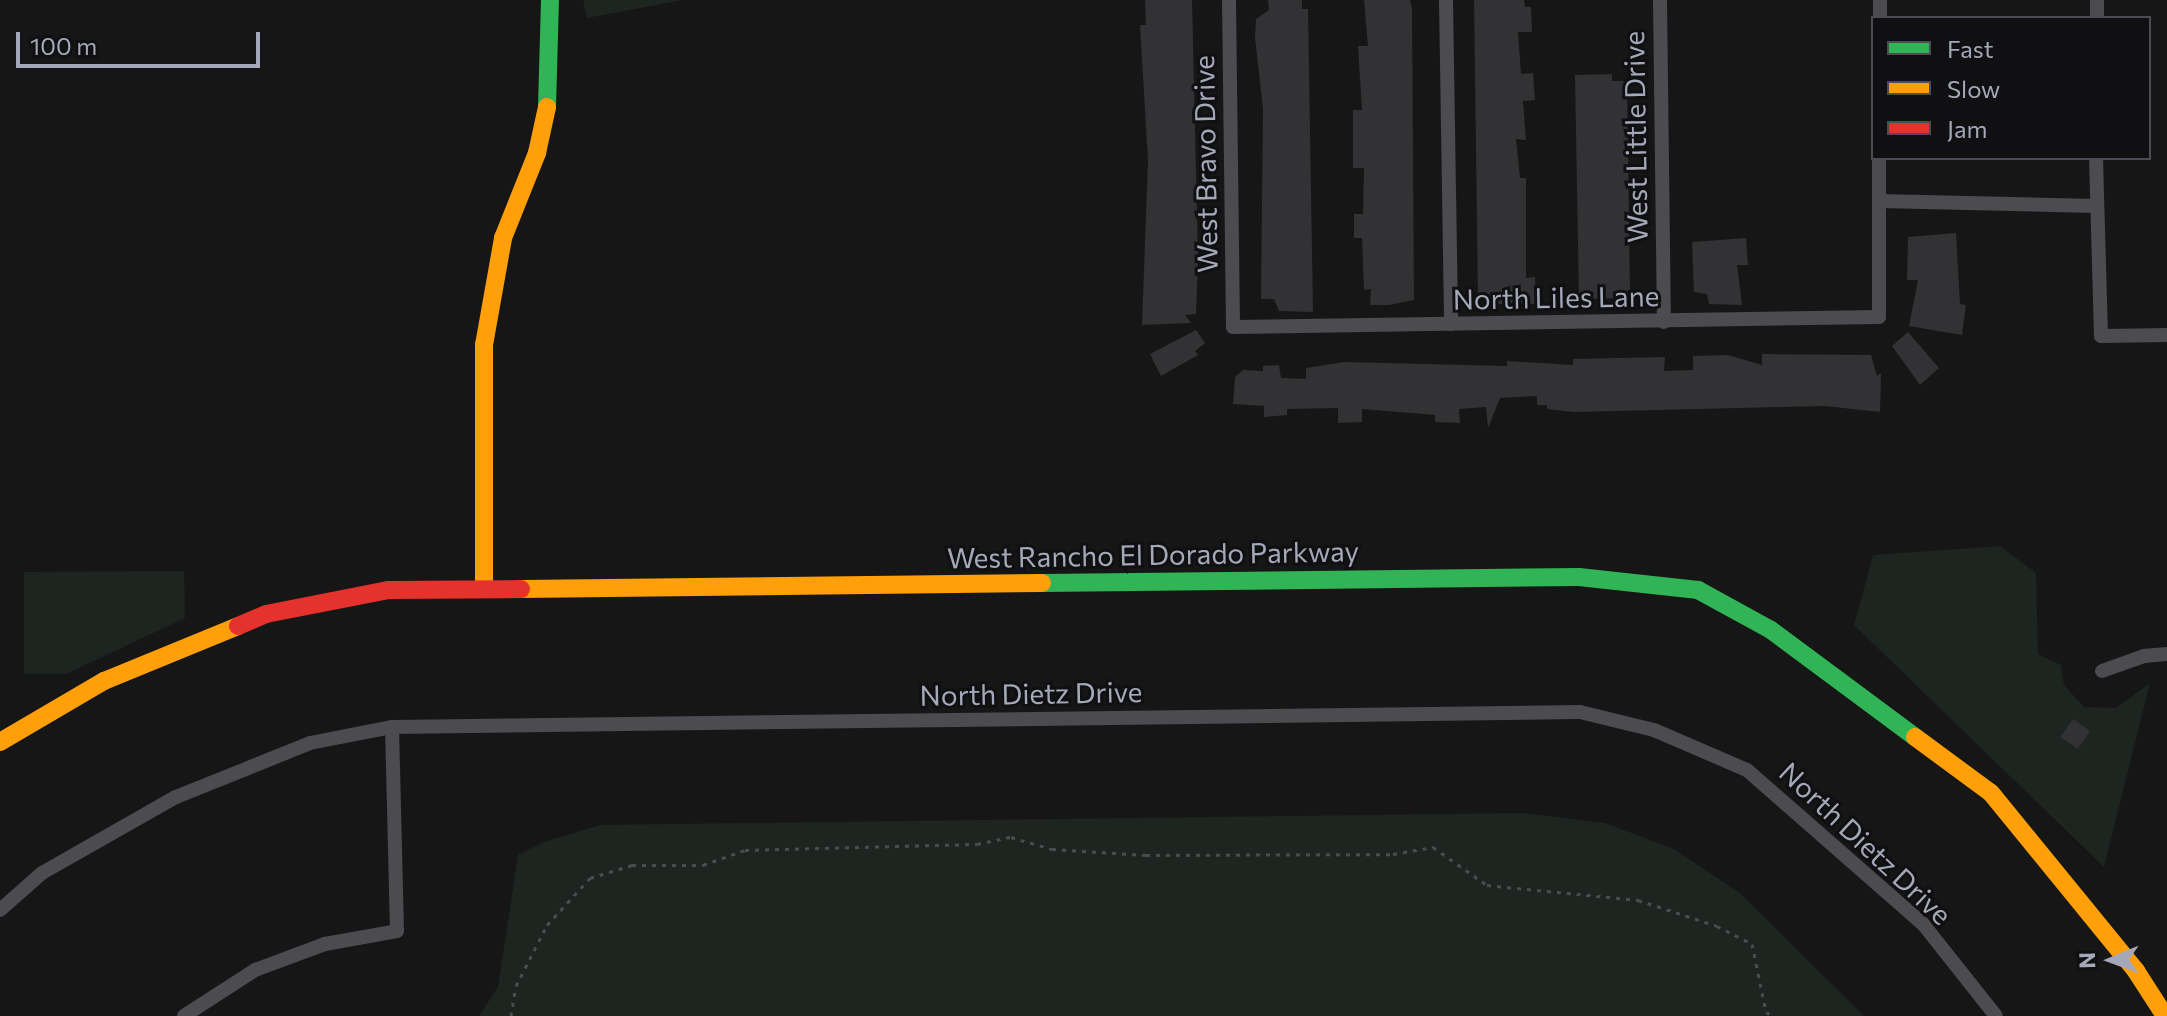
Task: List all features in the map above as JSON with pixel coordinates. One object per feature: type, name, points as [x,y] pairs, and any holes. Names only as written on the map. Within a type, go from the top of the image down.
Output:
[{"type":"street","points":[[484,589],[484,345],[503,238],[537,153],[551,86],[550,0]]},
{"type":"street","name":"West Bravo Drive","points":[[1229,0],[1233,327]]},
{"type":"street","points":[[1446,0],[1451,324]]},
{"type":"street","name":"West Little Drive","points":[[1660,0],[1664,322]]},
{"type":"street","points":[[1879,160],[1879,201],[2095,206]]},
{"type":"street","points":[[2096,160],[2101,336],[2167,335]]},
{"type":"street","name":"North Liles Lane","points":[[1233,327],[1879,317],[1879,201]]},
{"type":"street","name":"West Rancho El Dorado Parkway","points":[[0,742],[104,681],[266,614],[388,590],[1579,577],[1698,590],[1771,630],[1991,793],[2136,971],[2165,1016]]},
{"type":"street","points":[[2102,671],[2144,656],[2167,654]]},
{"type":"street","name":"North Dietz Drive","points":[[0,910],[42,873],[176,797],[310,743],[392,727],[1580,712],[1654,730],[1747,770],[1801,812],[1923,924],[1996,1016]]},
{"type":"street","points":[[184,1016],[255,970],[325,944],[397,931],[392,727]]},
{"type":"path","points":[[511,1016],[516,986],[547,925],[590,878],[632,865],[703,865],[745,850],[788,846],[977,844],[1011,837],[1052,849],[1146,855],[1393,854],[1433,847],[1487,885],[1638,900],[1717,926],[1752,944],[1766,1012],[1774,1016]]},
{"type":"shaded area","points":[[583,0],[683,0],[587,18]]},
{"type":"shaded area","points":[[2000,546],[2036,573],[2038,654],[2061,665],[2064,685],[2084,707],[2116,708],[2150,683],[2104,867],[1854,625],[1873,555]]},
{"type":"shaded area","points":[[184,571],[185,618],[66,674],[24,674],[24,572]]},
{"type":"shaded area","points":[[1524,813],[1605,823],[1674,849],[1740,893],[1864,1016],[479,1016],[498,987],[518,855],[544,842],[600,825]]},
{"type":"building","points":[[1145,0],[1192,0],[1198,259],[1196,314],[1185,315],[1191,323],[1142,325],[1148,161],[1140,25],[1146,25]]},
{"type":"building","points":[[1268,0],[1302,0],[1302,9],[1308,9],[1313,312],[1279,311],[1274,299],[1261,299],[1263,109],[1255,38],[1256,19],[1269,10]]},
{"type":"building","points":[[1364,0],[1410,0],[1412,8],[1414,300],[1389,305],[1370,305],[1371,289],[1364,290],[1362,238],[1354,238],[1354,214],[1363,214],[1364,168],[1353,168],[1353,110],[1362,110],[1358,46],[1368,46]]},
{"type":"building","points":[[1474,0],[1524,0],[1525,7],[1531,7],[1532,32],[1518,32],[1521,74],[1533,73],[1535,100],[1523,101],[1526,140],[1516,139],[1520,178],[1526,178],[1526,278],[1535,277],[1536,304],[1490,304],[1490,298],[1478,298]]},
{"type":"building","points":[[1612,74],[1612,81],[1627,81],[1630,293],[1622,298],[1579,299],[1575,75]]},
{"type":"building","points":[[1956,233],[1960,304],[1966,305],[1962,335],[1909,326],[1918,280],[1907,280],[1908,237]]},
{"type":"building","points":[[1746,238],[1748,265],[1737,265],[1742,305],[1709,304],[1707,294],[1694,292],[1692,242]]},
{"type":"building","points":[[1196,330],[1205,343],[1195,351],[1198,355],[1161,376],[1150,354]]},
{"type":"building","points":[[1908,332],[1939,368],[1920,385],[1892,346]]},
{"type":"building","points":[[1762,354],[1871,355],[1877,376],[1881,373],[1880,412],[1825,406],[1574,412],[1537,405],[1537,396],[1500,398],[1488,428],[1486,407],[1459,409],[1460,423],[1435,422],[1435,415],[1362,409],[1362,422],[1338,423],[1338,408],[1287,409],[1287,415],[1264,417],[1264,406],[1233,404],[1235,377],[1243,370],[1263,371],[1263,366],[1279,365],[1281,378],[1306,379],[1306,368],[1344,362],[1507,366],[1507,361],[1573,365],[1573,359],[1665,357],[1664,371],[1693,370],[1693,356],[1728,355],[1762,365]]},
{"type":"building","points":[[2073,719],[2090,731],[2078,749],[2060,737]]},
{"type":"traffic: fast","points":[[547,107],[550,0]]},
{"type":"traffic: fast","points":[[1042,583],[1579,577],[1698,590],[1771,630],[1915,737]]},
{"type":"traffic: slow","points":[[484,589],[484,345],[503,238],[537,153],[547,107]]},
{"type":"traffic: slow","points":[[521,589],[1042,583]]},
{"type":"traffic: slow","points":[[0,742],[104,681],[238,626]]},
{"type":"traffic: slow","points":[[1915,737],[1991,793],[2136,971],[2165,1016]]},
{"type":"traffic: jam","points":[[238,626],[266,614],[388,590],[521,589]]}]
